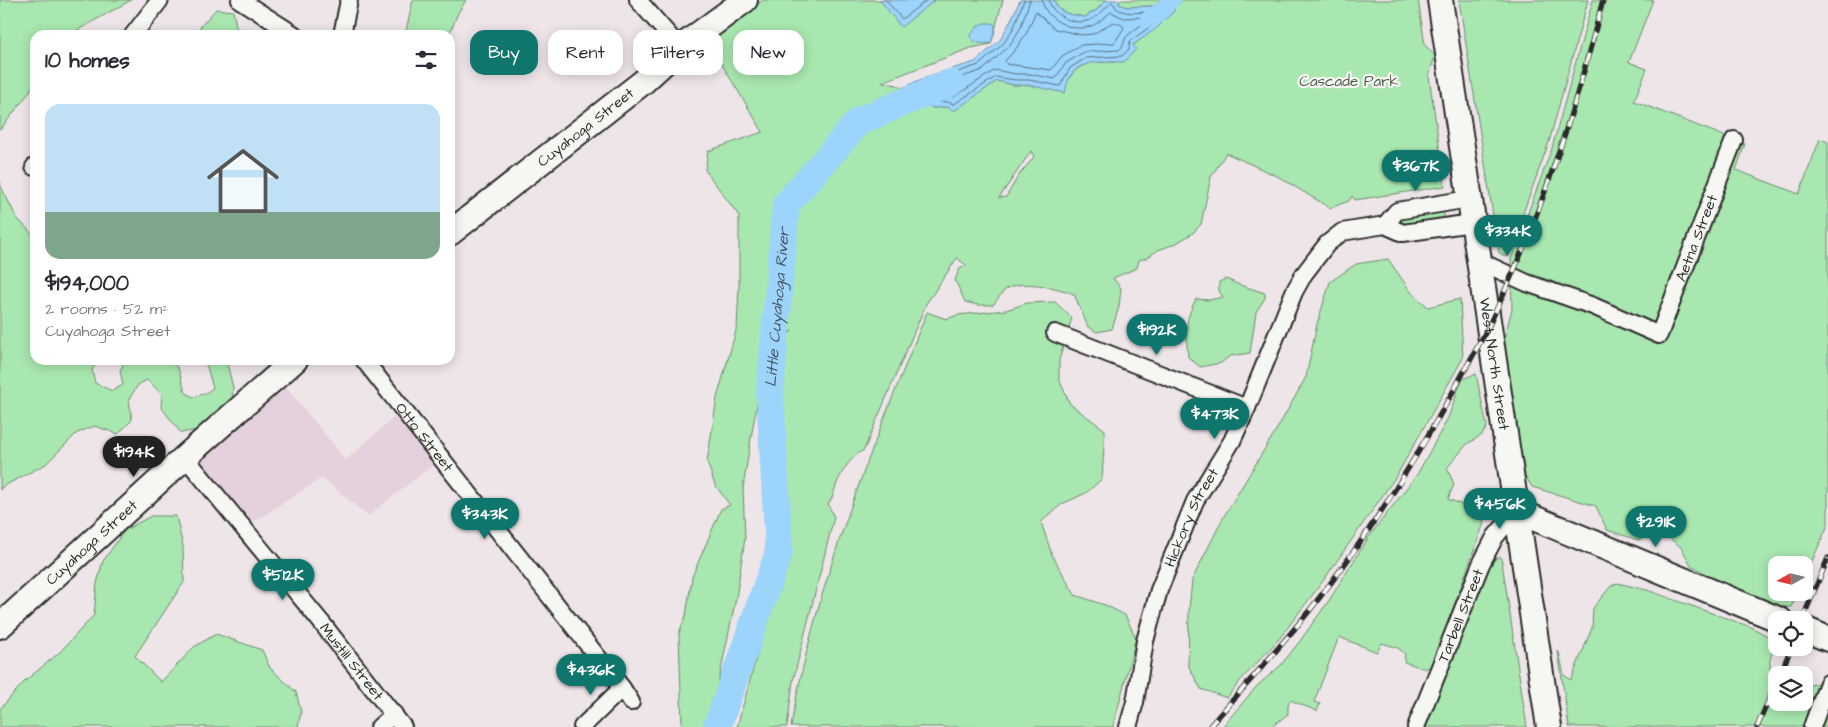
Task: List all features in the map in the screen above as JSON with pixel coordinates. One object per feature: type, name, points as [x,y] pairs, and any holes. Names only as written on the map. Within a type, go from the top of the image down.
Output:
[{"type":"street","points":[[137,30],[160,0]]},
{"type":"street","points":[[240,0],[286,30]]},
{"type":"street","points":[[343,30],[349,0]]},
{"type":"street","points":[[638,0],[664,30]]},
{"type":"street","name":"Cuyahoga Street","points":[[704,30],[745,0]]},
{"type":"street","name":"West North Street","points":[[1440,0],[1549,727]]},
{"type":"street","name":"Cuyahoga Street","points":[[455,229],[650,75]]},
{"type":"street","name":"Aetna Street","points":[[1478,260],[1527,283],[1593,306],[1659,335],[1734,140]]},
{"type":"street","name":"Hickory Street","points":[[1384,225],[1397,211],[1469,199]]},
{"type":"street","name":"Hickory Street","points":[[1128,727],[1135,702],[1145,641],[1159,590],[1195,501],[1232,441],[1294,292],[1316,257],[1328,242],[1342,232],[1384,225],[1403,233],[1472,223]]},
{"type":"street","points":[[1055,333],[1247,408]]},
{"type":"street","name":"Cuyahoga Street","points":[[0,626],[185,457],[289,365]]},
{"type":"street","name":"Otto Street","points":[[368,365],[622,688],[631,702]]},
{"type":"street","name":"Mustill Street","points":[[185,457],[399,721]]},
{"type":"street","points":[[1517,511],[1768,615]]},
{"type":"street","name":"Tarbell Street","points":[[1416,727],[1481,564],[1495,537],[1517,511]]},
{"type":"street","points":[[1813,633],[1828,639]]},
{"type":"street","points":[[1812,727],[1828,683]]},
{"type":"street","points":[[582,727],[622,688]]},
{"type":"street","points":[[379,727],[399,721]]},
{"type":"shaded area","points":[[282,382],[346,460],[396,415],[433,465],[368,516],[322,478],[247,526],[201,466],[204,456],[216,443]]},
{"type":"green space","points":[[0,0],[131,0],[78,30],[30,30],[30,91],[0,130]]},
{"type":"green space","points":[[413,0],[466,0],[451,30],[406,30]]},
{"type":"green space","name":"Cascade Park","points":[[763,0],[1003,0],[991,44],[971,48],[882,82],[897,85],[933,108],[948,107],[969,99],[997,81],[1014,85],[1067,82],[1074,71],[1088,62],[1114,62],[1174,10],[1154,6],[1126,7],[1119,4],[1119,0],[1418,0],[1425,45],[1435,56],[1429,76],[1445,186],[1355,200],[1352,196],[1349,201],[1330,208],[1279,177],[1226,153],[1211,177],[1201,224],[1193,233],[1175,244],[1139,260],[1137,268],[1113,278],[1121,288],[1119,307],[1112,329],[1097,332],[1088,327],[1074,294],[1059,289],[1029,284],[1012,286],[1005,290],[993,305],[978,305],[965,302],[955,280],[960,268],[967,266],[957,258],[926,304],[864,450],[852,459],[845,468],[828,504],[834,517],[793,681],[787,727],[737,727],[765,626],[780,557],[775,564],[779,552],[770,393],[774,344],[792,331],[768,346],[743,488],[745,538],[736,598],[709,727],[690,727],[682,725],[679,633],[686,615],[692,577],[721,509],[730,505],[715,485],[707,462],[717,398],[737,327],[739,287],[739,216],[705,170],[708,151],[763,132],[723,66],[723,32]],"holes":[[[1031,151],[1034,157],[1019,175],[1006,197],[999,198]]]},
{"type":"green space","points":[[1054,0],[1106,0],[1098,9],[1085,17],[1062,11]]},
{"type":"green space","points":[[1459,0],[1588,0],[1549,142],[1507,257],[1499,253]]},
{"type":"green space","points":[[1593,0],[1653,0],[1629,62],[1647,69],[1634,101],[1745,144],[1736,170],[1799,194],[1820,139],[1828,142],[1828,525],[1813,559],[1813,556],[1768,556],[1768,601],[1794,601],[1791,607],[1775,608],[1714,579],[1691,565],[1681,547],[1661,532],[1638,540],[1607,530],[1596,506],[1532,487],[1517,463],[1500,355],[1512,309],[1511,259],[1552,148]]},
{"type":"green space","points":[[216,9],[233,11],[237,30],[197,30]]},
{"type":"green space","points":[[0,181],[1,187],[17,218],[30,232],[30,365],[96,365],[92,370],[95,383],[112,391],[123,385],[120,371],[123,365],[174,365],[178,368],[185,392],[193,397],[206,393],[213,388],[206,365],[227,365],[233,387],[232,403],[215,412],[208,419],[203,429],[181,433],[161,407],[162,394],[147,380],[138,385],[129,399],[132,420],[118,434],[95,426],[77,433],[46,464],[2,487],[0,490]]},
{"type":"green space","points":[[1444,212],[1444,219],[1403,226],[1398,223],[1398,218]]},
{"type":"green space","points":[[1388,259],[1411,292],[1428,307],[1460,299],[1463,358],[1397,475],[1323,581],[1279,639],[1227,698],[1201,689],[1188,665],[1189,610],[1192,580],[1223,518],[1306,377],[1317,324],[1330,282],[1356,264]]},
{"type":"green space","points":[[1226,279],[1265,293],[1265,298],[1256,312],[1250,353],[1230,356],[1221,363],[1200,367],[1188,357],[1186,333],[1189,314],[1196,299],[1209,300],[1223,297],[1219,291],[1219,282]]},
{"type":"green space","points":[[1055,302],[1072,318],[1059,360],[1059,379],[1070,404],[1105,430],[1102,479],[1086,493],[1062,504],[1041,522],[1052,555],[1075,595],[1105,605],[1125,615],[1136,638],[1113,727],[791,727],[815,621],[830,568],[886,413],[927,312],[946,319],[958,315],[1006,310],[1027,303]]},
{"type":"green space","points":[[1476,374],[1487,427],[1482,435],[1467,444],[1447,468],[1454,484],[1448,499],[1477,511],[1481,514],[1484,523],[1439,647],[1436,662],[1426,669],[1404,662],[1405,654],[1398,648],[1382,643],[1377,652],[1339,637],[1314,702],[1320,704],[1317,711],[1290,700],[1288,714],[1271,727],[1222,727],[1257,686],[1280,666],[1300,641],[1330,599],[1368,538],[1418,473],[1448,418],[1462,379]]},
{"type":"green space","points":[[151,516],[176,516],[183,546],[184,582],[135,656],[161,682],[194,647],[216,634],[262,650],[270,668],[296,692],[301,712],[298,727],[0,727],[0,709],[25,681],[60,652],[94,615],[97,583],[103,561],[125,530]]},
{"type":"green space","points":[[1500,556],[1527,727],[1425,727],[1479,586],[1491,562]]},
{"type":"green space","points":[[1617,583],[1647,590],[1751,627],[1768,636],[1768,656],[1771,656],[1770,666],[1768,666],[1768,711],[1813,711],[1813,684],[1828,680],[1828,727],[1569,727],[1558,651],[1564,675],[1571,680],[1592,628],[1593,608],[1610,587]]},
{"type":"water","points":[[880,0],[935,0],[901,27]]},
{"type":"water","points":[[1020,0],[1054,0],[1062,11],[1085,17],[1098,9],[1106,0],[1119,0],[1119,4],[1126,7],[1154,6],[1175,10],[1157,28],[1133,45],[1136,49],[1124,62],[1086,64],[1078,68],[1072,73],[1065,93],[997,81],[954,111],[948,107],[933,108],[902,88],[928,76],[975,62],[1000,40]]},
{"type":"water","points":[[984,23],[995,25],[991,43],[979,43],[970,36],[979,25]]},
{"type":"waterway","points":[[1147,20],[1173,0]]},
{"type":"waterway","name":"Little Cuyahoga River","points":[[717,727],[779,552],[770,393],[786,205],[859,121],[950,83]]},
{"type":"railway","points":[[1209,727],[1300,622],[1352,554],[1406,472],[1477,349],[1507,286],[1540,206],[1568,124],[1603,0]]},
{"type":"railway","points":[[1806,611],[1828,558]]},
{"type":"railway","points":[[1784,666],[1788,656]]},
{"type":"railway","points":[[1757,727],[1768,702]]}]
